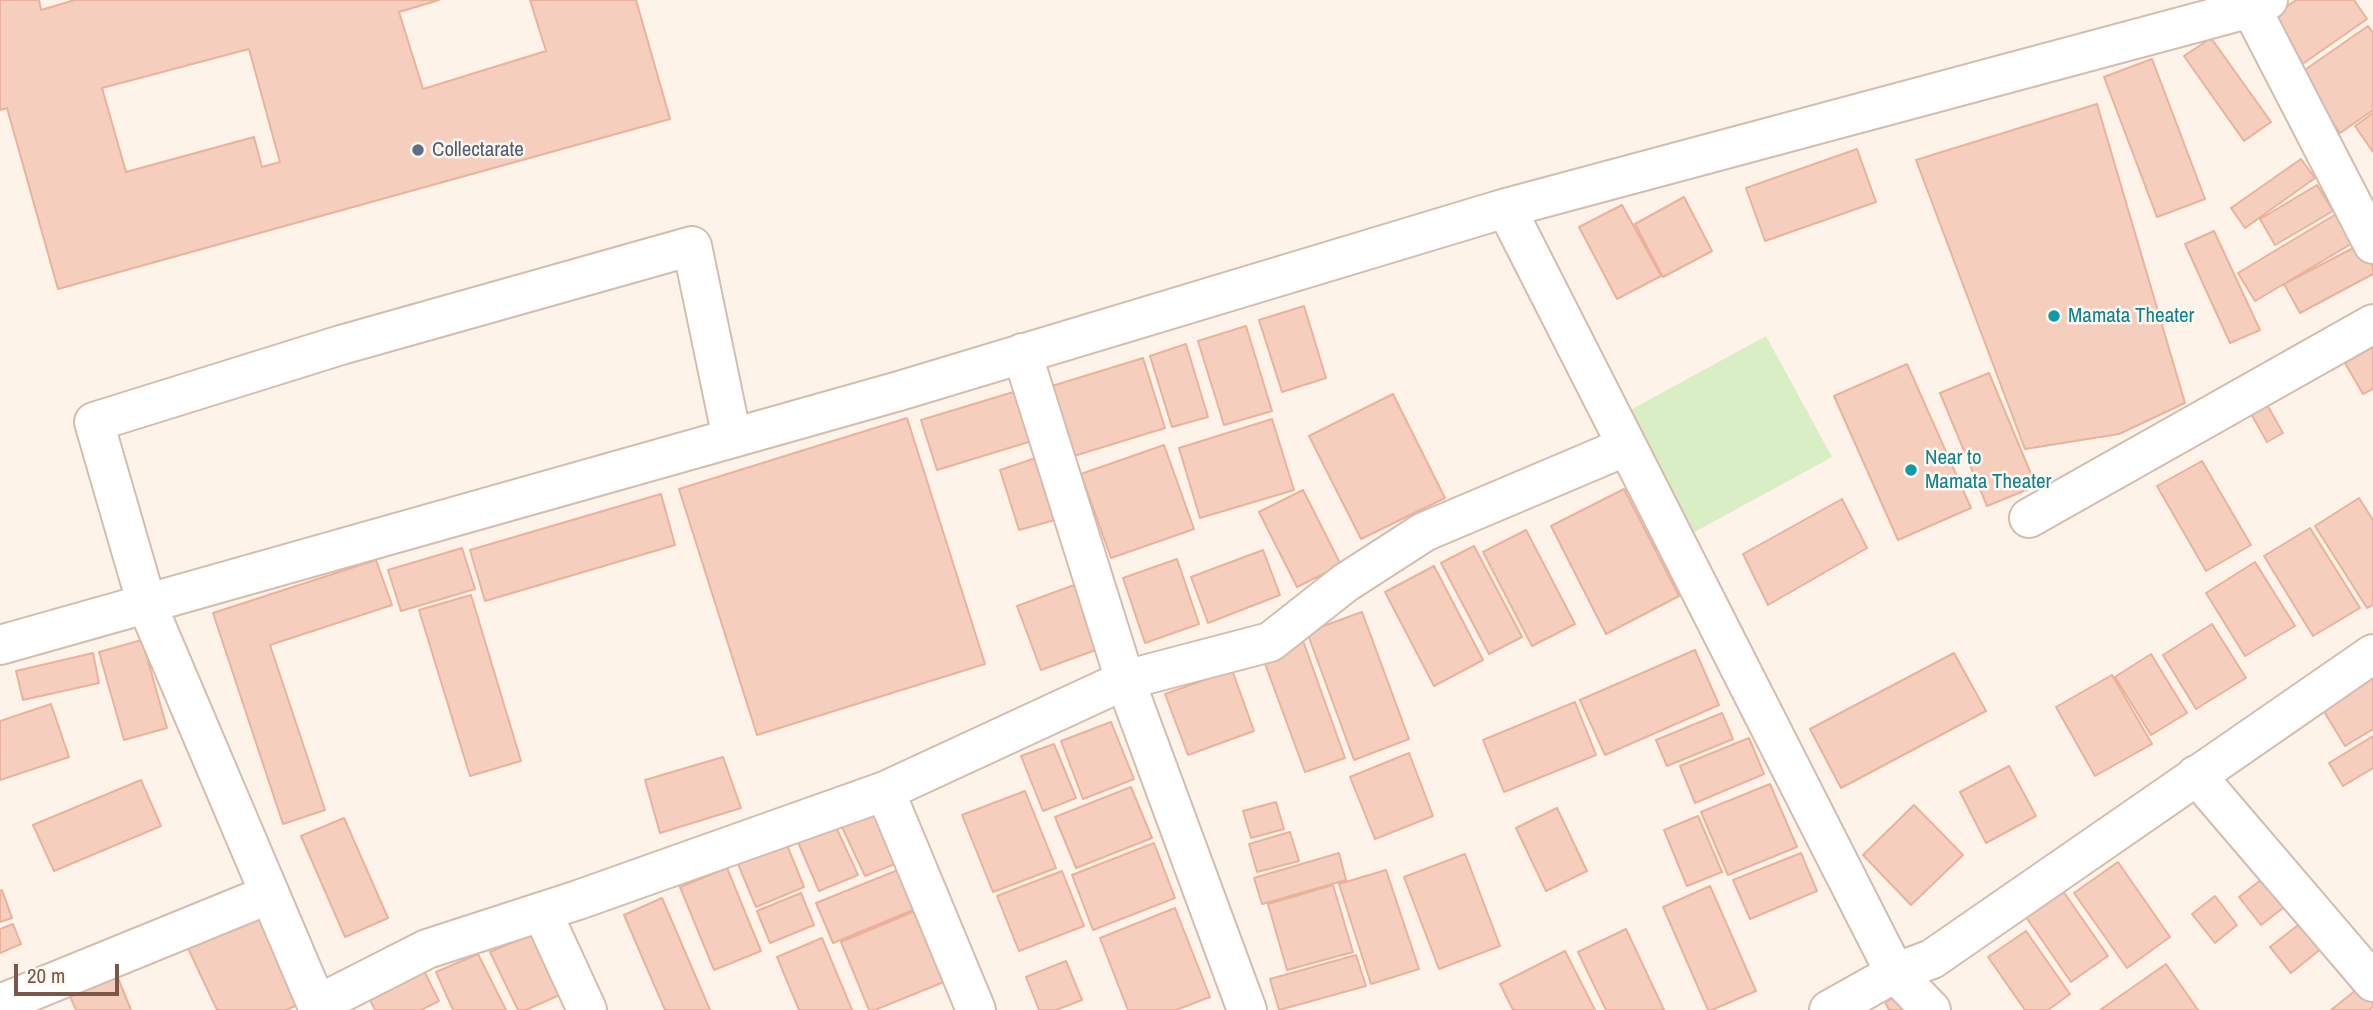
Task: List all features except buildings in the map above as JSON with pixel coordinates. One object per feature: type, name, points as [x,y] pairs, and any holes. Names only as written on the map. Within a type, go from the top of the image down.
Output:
[{"type":"street","points":[[0,645],[732,438],[1506,208],[2259,4],[2373,244]]},
{"type":"street","points":[[1506,208],[1895,973],[1930,1010]]},
{"type":"street","points":[[732,438],[692,246],[406,327],[94,422],[147,605],[318,1007],[427,949],[542,912],[885,790],[1125,680],[1270,642],[1345,583],[1424,532],[1627,446]]},
{"type":"street","points":[[2029,518],[2373,324]]},
{"type":"street","points":[[1023,353],[1125,680],[1247,1010]]},
{"type":"street","points":[[1829,1010],[1895,973],[1932,959],[2373,654]]},
{"type":"street","points":[[2196,775],[2373,982]]},
{"type":"street","points":[[885,790],[976,1010]]},
{"type":"street","points":[[0,1004],[57,997],[270,894]]},
{"type":"street","points":[[542,912],[587,1010]]},
{"type":"green space","points":[[1766,336],[1832,457],[1689,535],[1623,414]]},
{"type":"place","name":"Collectarate","points":[[418,150]]},
{"type":"place","name":"Mamata Theater","points":[[2054,316]]},
{"type":"place","name":"Near to Mamata Theater","points":[[1911,470]]}]
